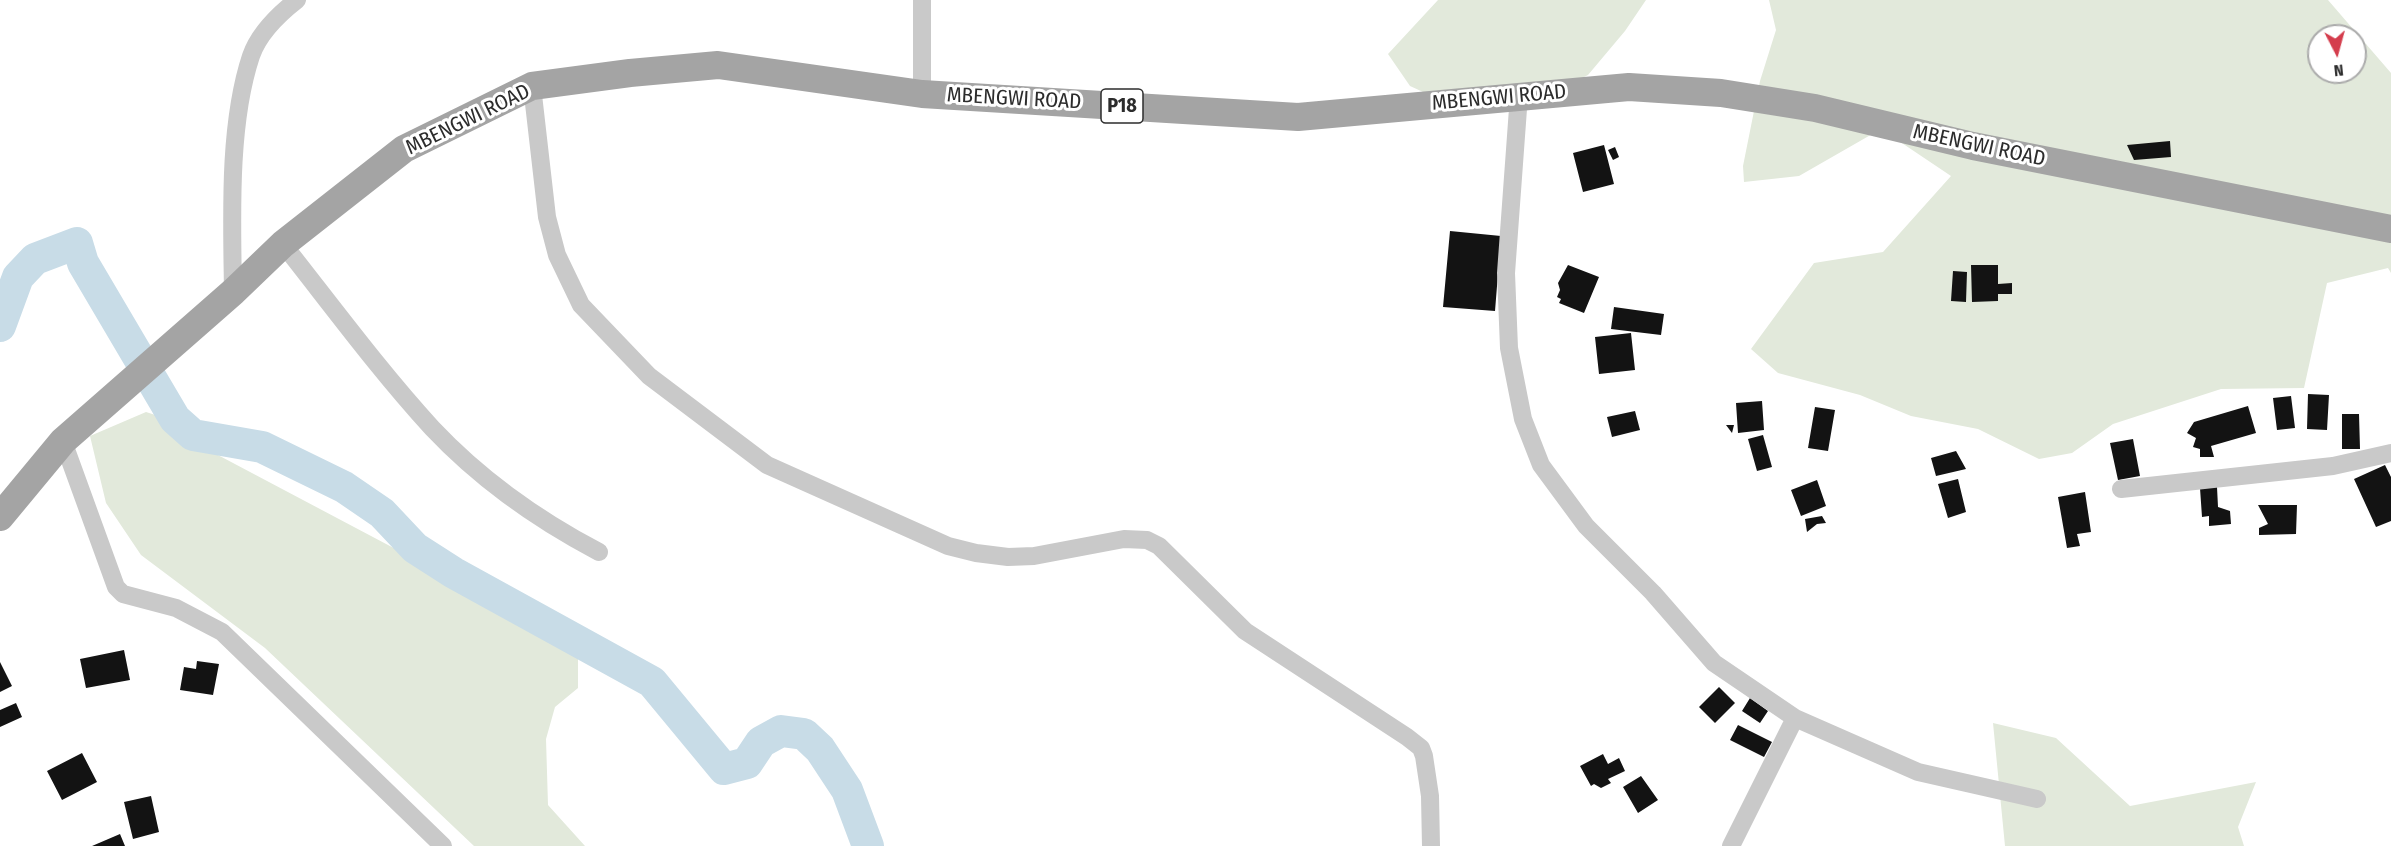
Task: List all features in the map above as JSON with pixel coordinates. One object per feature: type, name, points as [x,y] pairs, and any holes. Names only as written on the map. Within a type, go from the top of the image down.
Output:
[{"type":"main road","name":"MBENGWI ROAD","points":[[0,517],[63,441],[233,292],[283,244],[404,149],[532,86],[717,65],[922,94],[1299,117],[1519,95],[1629,87],[1721,93],[1815,108],[1973,146],[2391,229]]},
{"type":"street","points":[[233,292],[235,134],[252,54],[276,16],[297,0]]},
{"type":"street","points":[[922,0],[922,94]]},
{"type":"street","points":[[532,86],[547,217],[557,255],[581,305],[649,376],[766,465],[948,546],[1008,557],[1034,556],[1124,539],[1147,540],[1159,546],[1245,631],[1421,748],[1430,796],[1431,846]]},
{"type":"street","points":[[1519,95],[1506,273],[1509,348],[1523,419],[1541,465],[1586,526],[1653,593],[1714,663],[1795,718],[1918,772],[2037,799]]},
{"type":"street","points":[[283,244],[390,379],[434,429],[502,491],[555,529],[599,552]]},
{"type":"street","points":[[63,441],[117,587],[123,594],[176,608],[222,632],[443,846]]},
{"type":"street","points":[[2121,489],[2333,466],[2391,453]]},
{"type":"street","points":[[1731,846],[1795,718]]},
{"type":"shaded area","points":[[1438,0],[1646,0],[1625,31],[1588,75],[1517,111],[1456,107],[1410,86],[1388,54]]},
{"type":"shaded area","points":[[1769,0],[2328,0],[2349,24],[2307,24],[2307,84],[2367,84],[2367,45],[2391,73],[2391,273],[2388,268],[2327,283],[2304,388],[2221,389],[2113,424],[2072,453],[2039,459],[1978,429],[1911,416],[1860,395],[1778,373],[1751,349],[1814,263],[1883,252],[1951,176],[1881,129],[1799,176],[1744,182],[1743,166],[1760,81],[1776,30]]},
{"type":"shaded area","points":[[146,412],[177,422],[199,445],[526,618],[578,657],[578,688],[555,707],[546,739],[548,805],[585,846],[474,846],[265,648],[141,555],[106,503],[90,436]]},
{"type":"shaded area","points":[[1993,723],[2056,738],[2130,806],[2256,782],[2238,827],[2244,846],[2005,846]]},
{"type":"building","points":[[2170,141],[2171,157],[2134,160],[2127,145]]},
{"type":"building","points":[[1604,145],[1614,184],[1583,192],[1573,153]]},
{"type":"building","points":[[1615,147],[1619,157],[1613,160],[1608,150]]},
{"type":"building","points":[[1450,231],[1501,236],[1495,311],[1443,307]]},
{"type":"building","points":[[1568,265],[1599,277],[1584,313],[1559,303],[1561,299],[1557,297],[1560,290],[1558,283]]},
{"type":"building","points":[[1971,265],[1998,265],[1998,284],[2012,283],[2012,294],[1998,294],[1998,301],[1972,302]]},
{"type":"building","points":[[1953,271],[1967,272],[1966,302],[1951,301]]},
{"type":"building","points":[[1614,307],[1664,314],[1661,335],[1611,329]]},
{"type":"building","points":[[1631,333],[1635,370],[1599,374],[1595,337]]},
{"type":"building","points":[[2308,394],[2329,395],[2327,430],[2307,429]]},
{"type":"building","points":[[2291,396],[2295,428],[2277,430],[2273,398]]},
{"type":"building","points":[[1762,401],[1764,430],[1738,433],[1736,403]]},
{"type":"building","points":[[2248,406],[2256,433],[2211,446],[2214,457],[2200,457],[2200,449],[2193,447],[2196,438],[2187,433],[2194,422]]},
{"type":"building","points":[[1815,407],[1835,410],[1828,451],[1808,448]]},
{"type":"building","points":[[1635,411],[1640,430],[1612,437],[1607,417]]},
{"type":"building","points":[[2342,414],[2359,414],[2360,449],[2342,449]]},
{"type":"building","points":[[1726,425],[1734,425],[1732,433]]},
{"type":"building","points":[[1763,435],[1772,467],[1757,471],[1748,439]]},
{"type":"building","points":[[2133,439],[2140,476],[2118,480],[2110,443]]},
{"type":"building","points":[[1956,451],[1966,469],[1936,476],[1931,458]]},
{"type":"building","points":[[2385,465],[2391,477],[2391,521],[2376,527],[2354,479]]},
{"type":"building","points":[[1958,479],[1966,512],[1948,518],[1938,484]]},
{"type":"building","points":[[1817,480],[1826,506],[1801,516],[1791,490]]},
{"type":"building","points":[[2217,487],[2218,507],[2230,511],[2231,524],[2209,526],[2209,516],[2202,517],[2200,488]]},
{"type":"building","points":[[2085,492],[2091,532],[2077,534],[2080,546],[2067,548],[2058,497]]},
{"type":"building","points":[[2258,505],[2297,505],[2296,534],[2259,535],[2259,528],[2268,524]]},
{"type":"building","points":[[1822,516],[1826,523],[1817,524],[1807,532],[1805,519]]},
{"type":"building","points":[[124,650],[130,680],[86,688],[80,659]]},
{"type":"building","points":[[197,661],[219,664],[213,695],[180,690],[184,667],[196,669]]},
{"type":"building","points":[[0,662],[12,686],[0,692]]},
{"type":"building","points":[[1719,687],[1735,703],[1715,723],[1699,707]]},
{"type":"building","points":[[1750,698],[1768,711],[1760,723],[1742,711]]},
{"type":"building","points":[[16,703],[22,717],[0,727],[0,710]]},
{"type":"building","points":[[1738,725],[1772,742],[1764,757],[1730,740]]},
{"type":"building","points":[[82,753],[97,782],[62,800],[47,771]]},
{"type":"building","points":[[1603,754],[1608,764],[1619,758],[1625,771],[1608,779],[1611,783],[1601,788],[1594,784],[1591,786],[1580,766]]},
{"type":"building","points":[[1641,776],[1658,800],[1638,813],[1623,787]]},
{"type":"building","points":[[151,796],[159,832],[133,839],[124,802]]},
{"type":"building","points":[[120,834],[125,846],[92,846]]},
{"type":"waterway","points":[[0,326],[18,277],[35,259],[77,243],[83,263],[175,419],[193,435],[262,447],[344,487],[382,513],[415,548],[454,573],[652,682],[724,769],[747,763],[761,742],[781,731],[804,734],[820,749],[847,790],[868,846]]}]
